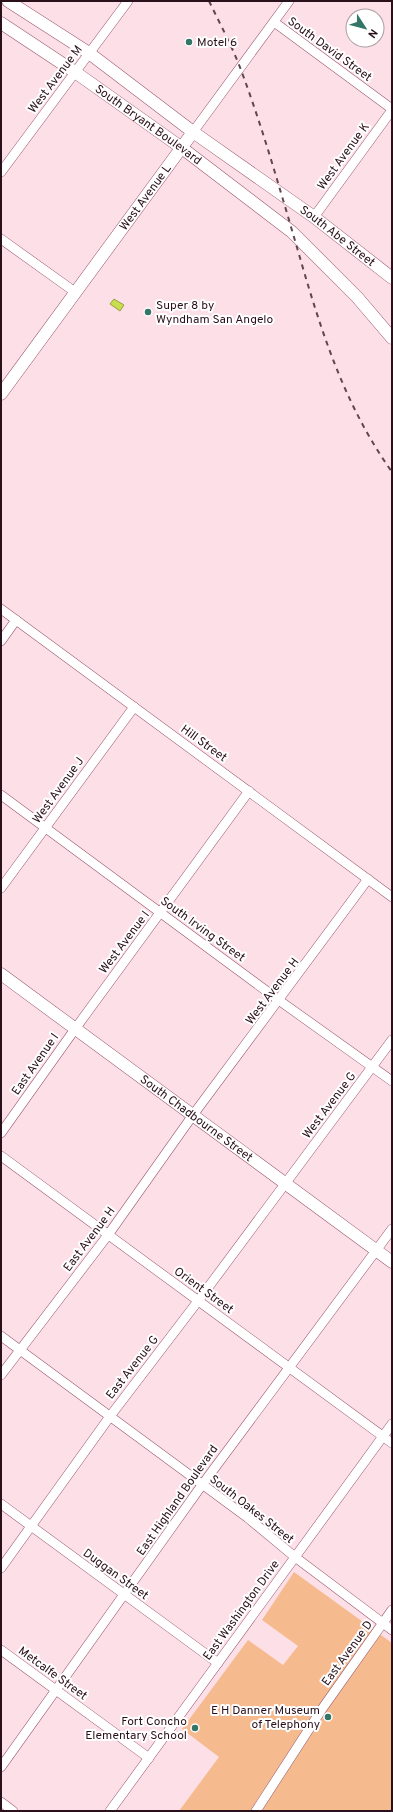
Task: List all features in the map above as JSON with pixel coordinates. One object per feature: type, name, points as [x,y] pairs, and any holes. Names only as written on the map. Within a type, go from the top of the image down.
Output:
[{"type":"main road","name":"South Bryant Boulevard","points":[[8,1],[89,53],[193,132],[282,195]]},
{"type":"main road","name":"South Bryant Boulevard","points":[[1,23],[75,72],[182,148],[292,232],[357,297],[392,338]]},
{"type":"main road","name":"West Avenue L","points":[[1,394],[193,132]]},
{"type":"main road","name":"South Abe Street","points":[[282,195],[314,217],[392,278]]},
{"type":"main road","name":"South Chadbourne Street","points":[[1,974],[392,1262]]},
{"type":"street","name":"West Avenue M","points":[[1,172],[128,1]]},
{"type":"street","name":"West Avenue L","points":[[193,132],[289,1]]},
{"type":"street","name":"South David Street","points":[[274,22],[392,109]]},
{"type":"street","name":"West Avenue K","points":[[314,217],[392,109]]},
{"type":"street","points":[[1,239],[75,292]]},
{"type":"street","name":"Hill Street","points":[[1,609],[392,897]]},
{"type":"street","points":[[1,641],[16,620]]},
{"type":"street","name":"West Avenue J","points":[[1,888],[134,707]]},
{"type":"street","name":"West Avenue I","points":[[75,1028],[161,913],[249,791]]},
{"type":"street","name":"South Irving Street","points":[[1,795],[45,829],[280,1001],[392,1081]]},
{"type":"street","name":"West Avenue H","points":[[193,1115],[280,1001],[368,879]]},
{"type":"street","name":"East Avenue I","points":[[1,1133],[75,1028]]},
{"type":"street","name":"West Avenue G","points":[[286,1184],[392,1040]]},
{"type":"street","name":"East Avenue H","points":[[1,1375],[108,1235],[193,1115]]},
{"type":"street","name":"Orient Street","points":[[1,1156],[392,1443]]},
{"type":"street","name":"East Avenue G","points":[[1,1568],[110,1415],[286,1184]]},
{"type":"street","name":"East Highland Boulevard","points":[[1,1767],[202,1485],[392,1229]]},
{"type":"street","name":"South Oakes Street","points":[[1,1336],[248,1518],[295,1557],[392,1630]]},
{"type":"street","name":"East Washington Drive","points":[[110,1811],[392,1424]]},
{"type":"street","name":"Duggan Street","points":[[1,1504],[218,1663]]},
{"type":"street","name":"East Avenue D","points":[[256,1811],[322,1709],[392,1610]]},
{"type":"street","name":"Metcalfe Street","points":[[1,1650],[149,1758]]},
{"type":"street","points":[[1,1802],[13,1811]]},
{"type":"shaded area","points":[[114,299],[124,305],[120,311],[110,304]]},
{"type":"shaded area","points":[[294,1572],[392,1643],[392,1811],[179,1811],[219,1757],[182,1729],[248,1640],[283,1665],[298,1646],[262,1620]]},
{"type":"railway","points":[[209,1],[234,52],[252,100],[272,162],[313,302],[338,372],[353,406],[371,439],[392,472]]},
{"type":"place","name":"Motel 6","points":[[189,42]]},
{"type":"place","name":"Super 8 by Wyndham San Angelo","points":[[148,312]]},
{"type":"place","name":"E H Danner Museum of Telephony","points":[[328,1717]]},
{"type":"place","name":"Fort Concho Elementary School","points":[[195,1728]]}]
